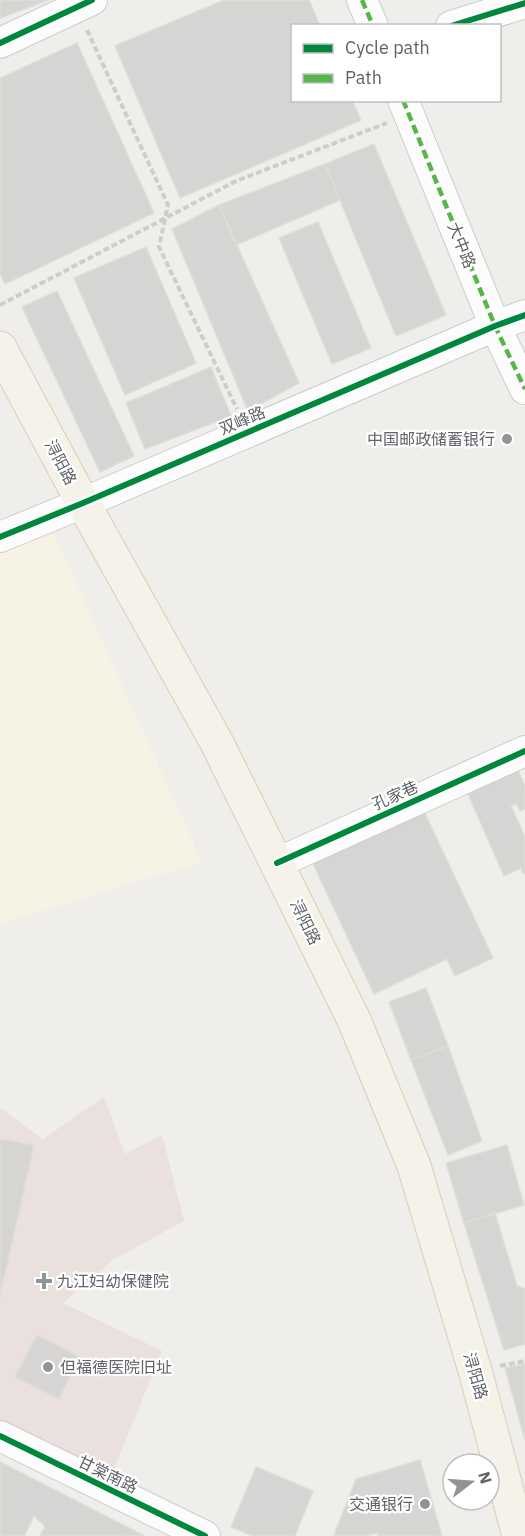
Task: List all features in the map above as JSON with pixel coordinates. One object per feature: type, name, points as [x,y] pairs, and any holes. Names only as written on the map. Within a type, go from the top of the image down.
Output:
[{"type":"main road","name":"浔阳路","points":[[0,348],[83,503],[217,742],[354,1020],[414,1166],[477,1374],[519,1536]]},
{"type":"street","points":[[362,0],[371,24]]},
{"type":"street","points":[[0,43],[81,2]]},
{"type":"street","points":[[457,24],[525,3]]},
{"type":"street","name":"大中路","points":[[406,107],[495,326],[525,388]]},
{"type":"street","name":"双峰路","points":[[0,537],[525,315]]},
{"type":"street","name":"孔家巷","points":[[277,863],[525,751]]},
{"type":"street","name":"甘棠南路","points":[[0,1436],[205,1536]]},
{"type":"path","points":[[81,2],[168,205],[159,248],[248,432]]},
{"type":"path","points":[[0,305],[236,181],[406,107]]},
{"type":"shaded area","points":[[54,534],[202,862],[0,924],[0,551]]},
{"type":"shaded area","name":"九江妇幼保健院","points":[[104,1097],[125,1154],[162,1135],[184,1221],[114,1259],[63,1303],[162,1351],[112,1474],[0,1424],[0,1108],[43,1139]]},
{"type":"building","points":[[0,0],[49,0],[0,18]]},
{"type":"building","points":[[224,0],[309,0],[319,24],[291,24],[291,102],[353,102],[361,120],[180,198],[115,46]]},
{"type":"building","points":[[77,43],[154,213],[5,284],[0,274],[0,78]]},
{"type":"building","points":[[374,144],[446,315],[396,336],[325,164]]},
{"type":"building","points":[[325,164],[340,200],[236,245],[219,205]]},
{"type":"building","points":[[219,205],[299,383],[248,411],[172,229]]},
{"type":"building","points":[[318,222],[371,348],[332,364],[279,238]]},
{"type":"building","points":[[146,247],[196,363],[125,395],[74,278]]},
{"type":"building","points":[[57,291],[134,456],[100,472],[22,307]]},
{"type":"building","points":[[211,367],[231,416],[145,449],[126,403]]},
{"type":"building","points":[[518,770],[525,786],[525,809],[520,811],[516,803],[511,806],[525,837],[525,873],[523,874],[521,868],[504,876],[467,792]]},
{"type":"building","points":[[419,801],[493,958],[455,976],[447,959],[374,994],[308,853]]},
{"type":"building","points":[[426,988],[448,1046],[411,1060],[389,1002]]},
{"type":"building","points":[[448,1046],[482,1141],[448,1155],[411,1060]]},
{"type":"building","points":[[0,1139],[34,1145],[0,1296]]},
{"type":"building","points":[[507,1145],[524,1205],[464,1223],[446,1163]]},
{"type":"building","points":[[495,1213],[517,1286],[525,1289],[525,1344],[504,1350],[464,1223]]},
{"type":"building","name":"但福德医院旧址","points":[[37,1335],[80,1357],[59,1399],[15,1377]]},
{"type":"building","points":[[525,1364],[525,1440],[505,1368]]},
{"type":"building","points":[[420,1460],[442,1536],[378,1536],[377,1533],[366,1536],[334,1535],[356,1479]]},
{"type":"building","points":[[0,1462],[145,1536],[40,1536],[45,1526],[34,1516],[24,1536],[0,1536]]},
{"type":"building","points":[[256,1467],[313,1491],[295,1536],[253,1536],[231,1527]]},
{"type":"marked path","points":[[362,0],[372,24]]},
{"type":"marked path","points":[[404,102],[495,326],[525,389]]},
{"type":"cycle path","points":[[0,43],[92,0]]},
{"type":"cycle path","points":[[457,24],[525,3]]},
{"type":"cycle path","points":[[0,537],[525,315]]},
{"type":"cycle path","points":[[277,863],[525,751]]},
{"type":"cycle path","points":[[0,1436],[205,1536]]},
{"type":"place","name":"中国邮政储蓄银行","points":[[507,439]]},
{"type":"place","name":"九江妇幼保健院","points":[[44,1281]]},
{"type":"place","name":"但福德医院旧址","points":[[48,1367]]},
{"type":"place","name":"交通银行","points":[[425,1504]]}]
